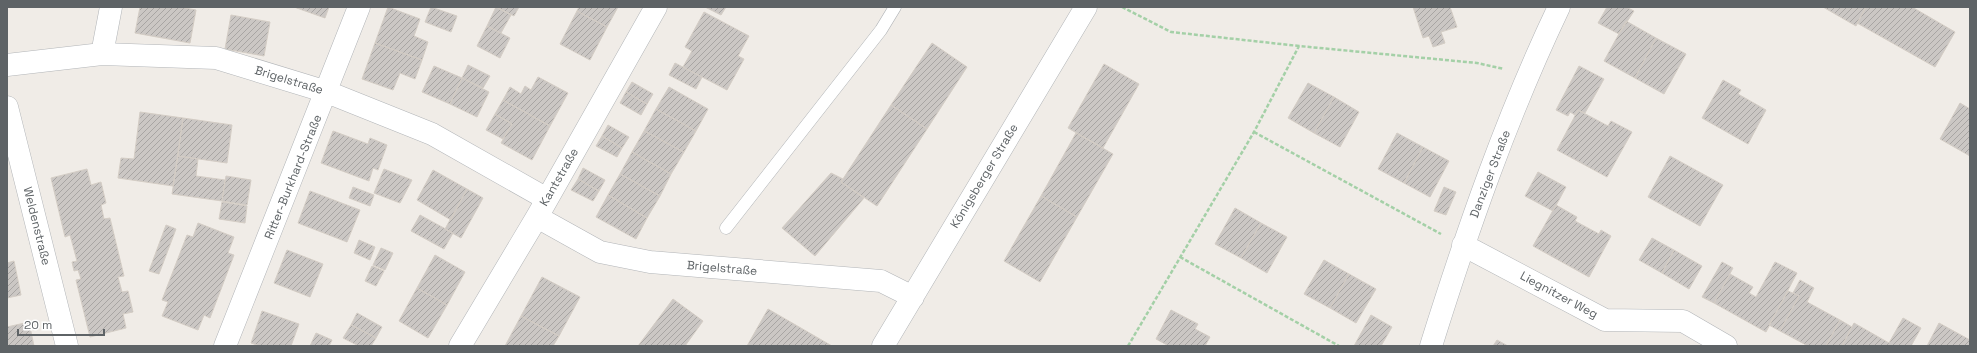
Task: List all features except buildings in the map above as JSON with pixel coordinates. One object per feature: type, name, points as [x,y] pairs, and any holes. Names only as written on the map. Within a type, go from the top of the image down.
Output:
[{"type":"street","points":[[102,54],[111,7]]},
{"type":"street","name":"Ritter-Burkhard-Straße","points":[[225,346],[327,92],[359,7]]},
{"type":"street","name":"Kantstraße","points":[[460,346],[542,208],[656,7]]},
{"type":"street","name":"Königsberger Straße","points":[[883,346],[1086,7]]},
{"type":"street","name":"Danziger Straße","points":[[1431,346],[1479,198],[1559,7]]},
{"type":"street","name":"Brigelstraße","points":[[7,65],[102,54],[216,58],[327,92],[432,134],[542,208],[600,252],[650,262],[881,281],[912,297]]},
{"type":"street","name":"Weldenstraße","points":[[7,107],[67,346]]},
{"type":"street","name":"Liegnitzer Weg","points":[[1463,245],[1605,320],[1683,321],[1726,346]]},
{"type":"lane","points":[[726,228],[881,30],[896,7]]},
{"type":"path","points":[[1122,7],[1171,32],[1476,63],[1530,74]]},
{"type":"path","points":[[1128,346],[1254,132],[1299,46]]},
{"type":"path","points":[[1254,132],[1430,229],[1463,245]]},
{"type":"path","points":[[1180,257],[1339,346]]}]
